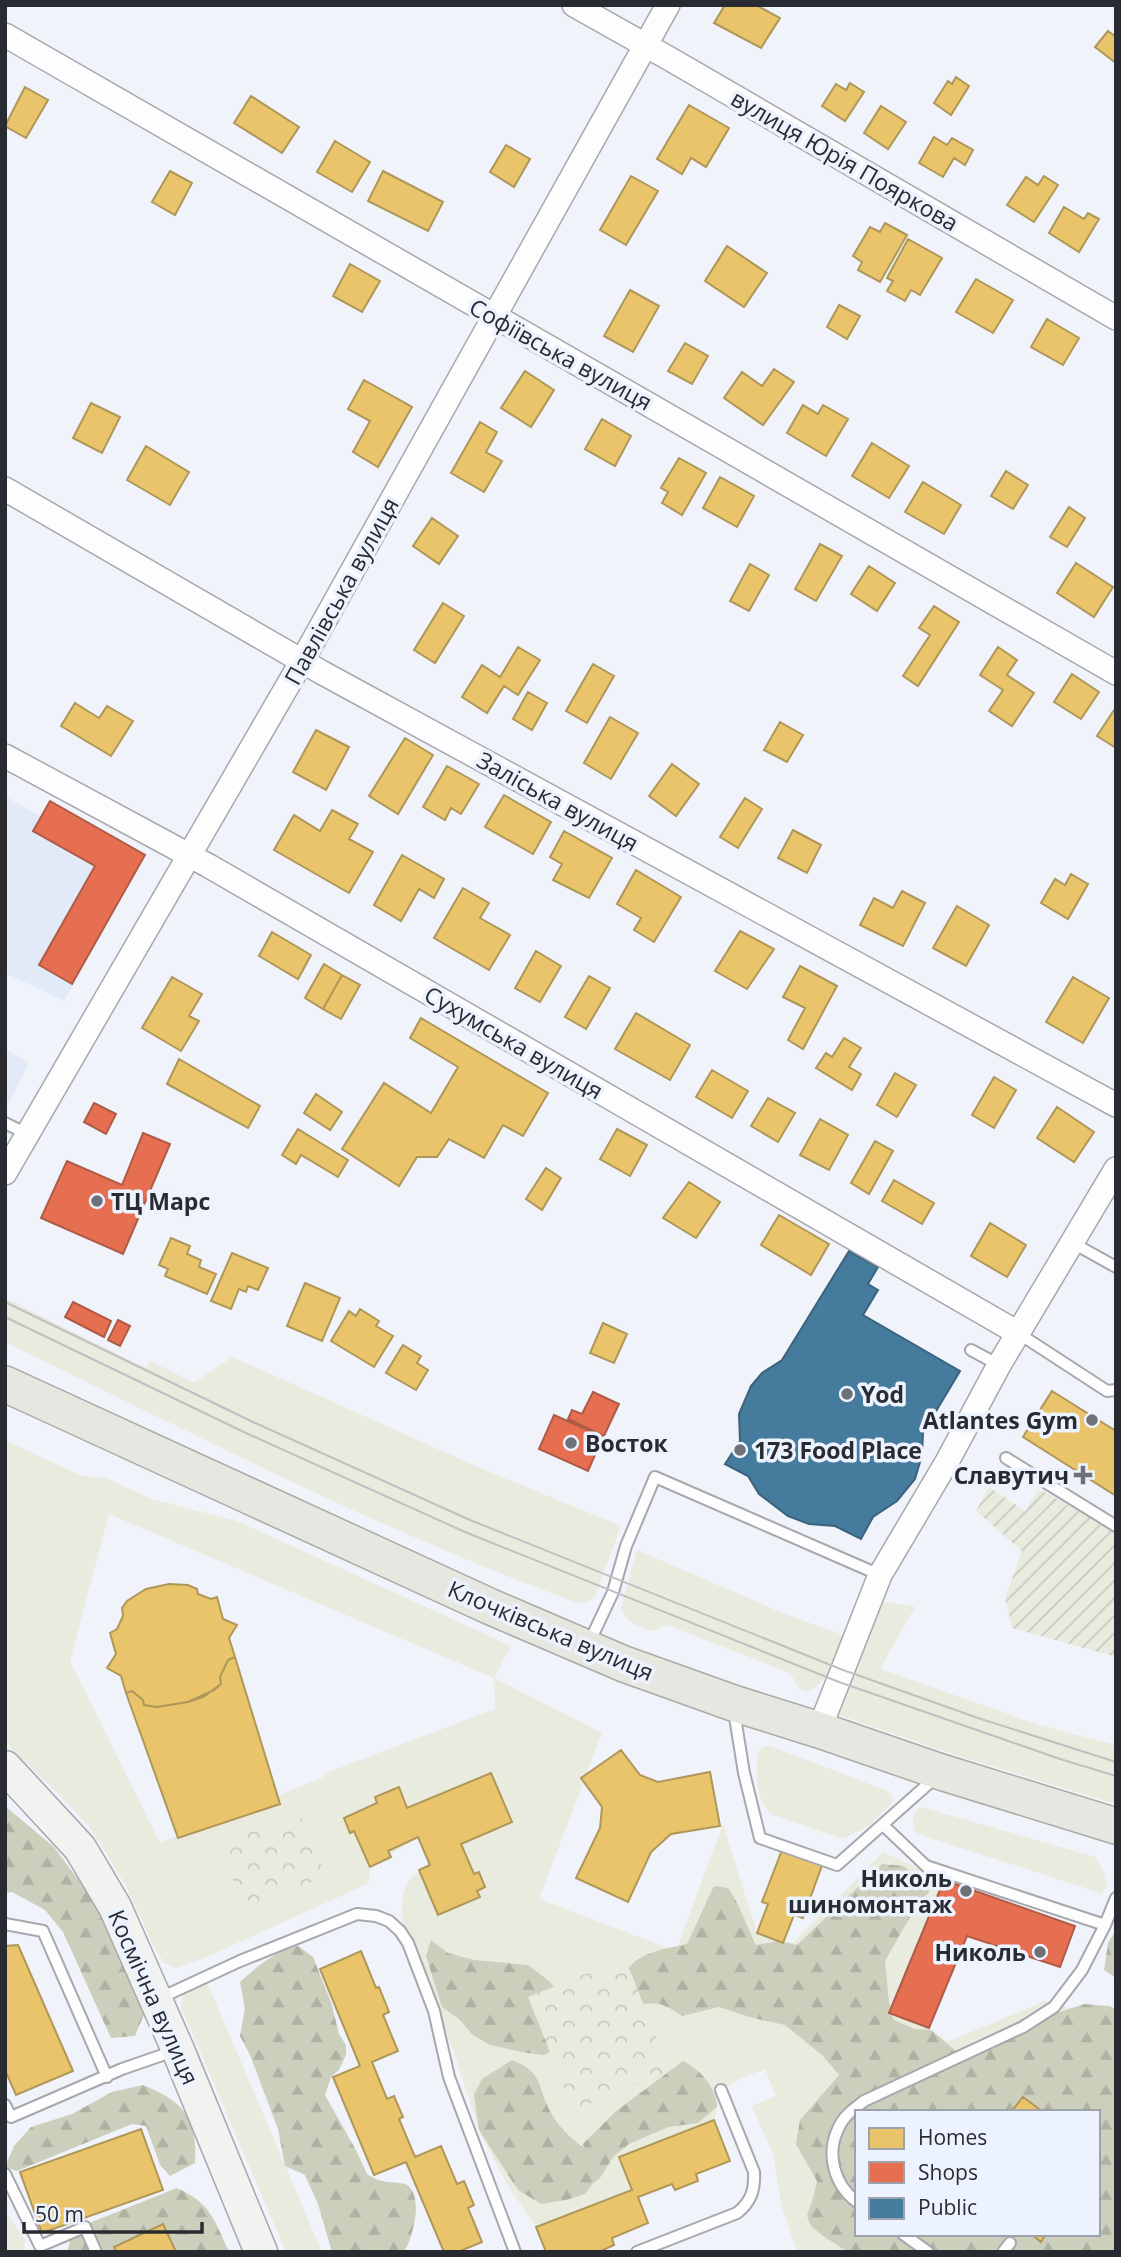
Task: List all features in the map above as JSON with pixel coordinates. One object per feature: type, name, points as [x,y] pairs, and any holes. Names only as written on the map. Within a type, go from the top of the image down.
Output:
[{"type":"main road","name":"Клочківська вулиця","points":[[5,1384],[491,1607],[624,1664],[941,1772],[1116,1826]]},
{"type":"street","name":"вулиця Юрія Пояркова","points":[[574,5],[1116,317]]},
{"type":"street","name":"Павлівська вулиця","points":[[5,1173],[302,661],[668,5]]},
{"type":"street","name":"Софіївська вулиця","points":[[5,35],[1116,673]]},
{"type":"street","name":"Заліська вулиця","points":[[5,489],[302,661],[1116,1105]]},
{"type":"street","name":"Сухумська вулиця","points":[[5,756],[190,855],[1018,1333]]},
{"type":"street","points":[[820,1730],[880,1575],[948,1460],[999,1365],[1116,1169]]},
{"type":"street","name":"Космічна вулиця","points":[[10,1782],[80,1848],[115,1907],[178,2050],[261,2252]]},
{"type":"lane","points":[[5,1123],[27,1134]]},
{"type":"lane","points":[[1071,1242],[1116,1267]]},
{"type":"lane","points":[[1018,1333],[1107,1391],[1116,1390]]},
{"type":"lane","points":[[971,1350],[999,1365]]},
{"type":"lane","points":[[1006,1458],[1116,1525]]},
{"type":"lane","points":[[587,1647],[613,1592],[626,1546],[655,1477],[880,1575]]},
{"type":"lane","points":[[733,1703],[744,1773],[760,1838],[837,1865],[941,1772]]},
{"type":"lane","points":[[883,1825],[926,1866],[1105,1925]]},
{"type":"lane","points":[[855,2201],[839,2182],[832,2164],[838,2127],[849,2112],[864,2101],[1023,2026],[1054,2007],[1082,1970],[1116,1898]]},
{"type":"lane","points":[[156,2000],[252,1956],[357,1914],[376,1916],[389,1921],[408,1943],[434,2011],[449,2077],[515,2252]]},
{"type":"lane","points":[[5,1924],[43,1931],[107,2077]]},
{"type":"lane","points":[[5,2105],[8,2121],[166,2052],[178,2050]]},
{"type":"lane","points":[[637,2252],[737,2213],[746,2206],[752,2196],[754,2172],[721,2090]]},
{"type":"lane","points":[[5,2174],[40,2246],[85,2227],[96,2252]]},
{"type":"lane","points":[[906,2236],[928,2252]]},
{"type":"shaded area","points":[[5,796],[137,871],[64,1001],[5,973]]},
{"type":"shaded area","points":[[5,1049],[29,1063],[9,1103],[5,1100]]},
{"type":"green space","points":[[5,1298],[146,1368],[150,1361],[194,1383],[232,1357],[487,1471],[621,1526],[595,1596],[589,1601],[578,1603],[432,1545],[288,1480],[5,1342]]},
{"type":"green space","points":[[5,1440],[81,1476],[106,1478],[151,1499],[237,1521],[511,1646],[494,1678],[602,1733],[539,1899],[676,1951],[723,1824],[757,1933],[793,1943],[883,1852],[944,1880],[889,2013],[929,2028],[947,2042],[1045,2001],[1072,2009],[1116,2009],[1116,2252],[842,2252],[839,2249],[836,2252],[797,2252],[782,2207],[773,2154],[752,2106],[776,2096],[765,2069],[741,2078],[721,2090],[714,2120],[619,2157],[632,2190],[536,2227],[506,2183],[479,2130],[453,2049],[403,1924],[403,1896],[408,1882],[430,1865],[418,1838],[370,1867],[369,1883],[207,1957],[176,1968],[164,1963],[154,1947],[126,1886],[100,1843],[86,1823],[5,1742]],"holes":[[[109,1514],[494,1678],[495,1709],[323,1774],[324,1777],[160,1843],[70,1661]]]},
{"type":"green space","points":[[989,1487],[1025,1511],[1039,1489],[1116,1532],[1116,1657],[1012,1628],[1005,1599],[1022,1551],[976,1511]]},
{"type":"green space","points":[[637,1550],[785,1614],[843,1635],[825,1677],[813,1689],[805,1692],[790,1673],[667,1625],[651,1631],[633,1623],[621,1609]]},
{"type":"green space","points":[[871,1599],[915,1607],[880,1669],[1039,1725],[1116,1745],[1116,1804],[962,1757],[827,1711]]},
{"type":"green space","points":[[768,1745],[885,1790],[891,1794],[893,1802],[870,1825],[843,1839],[773,1815],[763,1803],[757,1774],[760,1749]]},
{"type":"green space","points":[[5,1806],[54,1847],[97,1905],[144,2014],[135,2036],[111,2038],[63,1932],[45,1910],[12,1892],[5,1893]]},
{"type":"green space","points":[[921,1807],[1095,1857],[1104,1873],[1107,1886],[1101,1893],[915,1832],[914,1815]]},
{"type":"green space","points":[[299,1812],[326,1876],[246,1910],[219,1846]]},
{"type":"green space","points":[[882,1864],[903,1866],[927,1883],[929,1892],[914,1910],[885,1961],[890,2012],[894,2020],[915,2029],[931,2030],[956,2051],[972,2046],[1026,2017],[1060,2012],[1084,2004],[1116,2009],[1116,2252],[848,2252],[811,2226],[807,2216],[817,2181],[796,2144],[800,2120],[839,2075],[823,2056],[785,2025],[719,2007],[682,2016],[666,2006],[653,2003],[623,2010],[623,1982],[626,1972],[648,1954],[687,1944],[714,1886],[728,1888],[756,1945],[779,1941],[797,1945]]},
{"type":"green space","points":[[1116,1930],[1116,1978],[1104,1970],[1108,1943]]},
{"type":"green space","points":[[431,1940],[448,1953],[474,1960],[528,1965],[549,1981],[569,2004],[577,2033],[545,2055],[490,2045],[473,2035],[459,2019],[442,2007],[426,1956]]},
{"type":"green space","points":[[298,1946],[313,1957],[331,2002],[339,2034],[346,2045],[346,2055],[339,2070],[331,2077],[325,2095],[367,2174],[380,2181],[405,2184],[415,2196],[414,2227],[404,2252],[332,2252],[318,2204],[305,2175],[285,2166],[278,2129],[240,2036],[245,2008],[240,1982],[274,1955]]},
{"type":"green space","points":[[625,1958],[670,2071],[573,2110],[528,1997]]},
{"type":"green space","points":[[206,1980],[322,2252],[286,2252],[181,2007],[185,1992]]},
{"type":"green space","points":[[512,2060],[534,2075],[553,2116],[584,2148],[583,2144],[615,2112],[683,2061],[706,2080],[714,2092],[717,2107],[698,2123],[668,2127],[629,2144],[613,2157],[600,2178],[585,2194],[541,2204],[518,2190],[479,2130],[474,2095],[482,2079]]},
{"type":"green space","points":[[143,2085],[168,2098],[185,2113],[194,2134],[195,2163],[170,2176],[160,2165],[146,2126],[132,2124],[17,2171],[5,2167],[14,2146],[31,2127],[72,2114],[112,2092]]},
{"type":"green space","points":[[177,2188],[197,2200],[210,2214],[229,2252],[67,2252],[74,2229]]},
{"type":"green space","points":[[5,2211],[26,2241],[21,2252],[5,2252]]},
{"type":"building: Homes","points":[[725,5],[756,5],[780,18],[761,48],[714,23]]},
{"type":"building: Homes","points":[[1108,31],[1116,37],[1116,63],[1095,47]]},
{"type":"building: Homes","points":[[956,77],[969,86],[951,115],[934,103],[948,81],[952,84]]},
{"type":"building: Homes","points":[[850,83],[864,92],[845,121],[822,106],[836,84],[846,90]]},
{"type":"building: Homes","points":[[25,87],[48,100],[26,138],[5,126]]},
{"type":"building: Homes","points":[[251,96],[299,127],[282,153],[234,123]]},
{"type":"building: Homes","points":[[689,105],[729,128],[706,167],[691,158],[682,174],[657,159]]},
{"type":"building: Homes","points":[[881,106],[906,122],[888,149],[864,133]]},
{"type":"building: Homes","points":[[934,137],[947,145],[952,138],[973,150],[965,165],[954,158],[943,177],[919,163]]},
{"type":"building: Homes","points":[[335,141],[370,162],[352,192],[317,172]]},
{"type":"building: Homes","points":[[506,145],[530,159],[514,187],[490,172]]},
{"type":"building: Homes","points":[[170,171],[192,183],[175,215],[152,202]]},
{"type":"building: Homes","points":[[383,171],[443,202],[428,231],[368,201]]},
{"type":"building: Homes","points":[[631,176],[658,191],[626,245],[600,230]]},
{"type":"building: Homes","points":[[1044,176],[1058,185],[1034,222],[1007,205],[1026,177],[1038,185]]},
{"type":"building: Homes","points":[[1064,207],[1084,219],[1088,213],[1099,219],[1079,252],[1049,233]]},
{"type":"building: Homes","points":[[885,223],[907,235],[880,282],[858,270],[862,262],[853,256],[870,227],[880,232]]},
{"type":"building: Homes","points":[[908,239],[942,258],[920,295],[911,290],[905,301],[887,291],[893,281],[887,278]]},
{"type":"building: Homes","points":[[727,246],[767,273],[744,307],[705,281]]},
{"type":"building: Homes","points":[[350,264],[380,281],[362,312],[333,296]]},
{"type":"building: Homes","points":[[976,279],[1013,300],[993,333],[956,312]]},
{"type":"building: Homes","points":[[630,290],[659,306],[633,352],[604,336]]},
{"type":"building: Homes","points":[[839,305],[860,316],[847,339],[827,327]]},
{"type":"building: Homes","points":[[1047,319],[1079,338],[1063,365],[1031,347]]},
{"type":"building: Homes","points":[[685,343],[708,356],[692,384],[668,371]]},
{"type":"building: Homes","points":[[774,369],[794,382],[763,425],[724,398],[742,372],[762,386]]},
{"type":"building: Homes","points":[[525,371],[554,390],[531,427],[501,408]]},
{"type":"building: Homes","points":[[364,380],[412,407],[378,467],[353,452],[370,421],[348,409]]},
{"type":"building: Homes","points":[[91,403],[120,417],[102,453],[73,438]]},
{"type":"building: Homes","points":[[803,405],[818,414],[823,405],[848,419],[826,456],[787,433]]},
{"type":"building: Homes","points":[[602,419],[631,436],[615,466],[585,449]]},
{"type":"building: Homes","points":[[480,422],[497,432],[486,452],[502,461],[484,492],[451,473]]},
{"type":"building: Homes","points":[[872,443],[909,466],[889,498],[852,476]]},
{"type":"building: Homes","points":[[146,446],[189,472],[170,505],[127,480]]},
{"type":"building: Homes","points":[[679,458],[706,473],[682,515],[662,503],[668,492],[661,488]]},
{"type":"building: Homes","points":[[1006,471],[1028,485],[1013,509],[991,496]]},
{"type":"building: Homes","points":[[720,477],[754,496],[737,527],[703,508]]},
{"type":"building: Homes","points":[[923,482],[961,505],[944,534],[905,512]]},
{"type":"building: Homes","points":[[1069,507],[1085,518],[1067,547],[1050,537]]},
{"type":"building: Homes","points":[[432,518],[458,536],[439,564],[413,546]]},
{"type":"building: Homes","points":[[820,544],[842,556],[816,601],[795,589]]},
{"type":"building: Homes","points":[[1076,563],[1113,587],[1094,617],[1057,593]]},
{"type":"building: Homes","points":[[750,564],[769,575],[749,611],[730,601]]},
{"type":"building: Homes","points":[[869,566],[895,583],[877,611],[851,594]]},
{"type":"building: Homes","points":[[443,603],[464,616],[435,663],[414,650]]},
{"type":"building: Homes","points":[[934,606],[959,622],[918,686],[903,676],[930,635],[919,628]]},
{"type":"building: Homes","points":[[518,647],[540,660],[518,695],[504,686],[487,713],[462,697],[482,665],[500,677]]},
{"type":"building: Homes","points":[[998,647],[1017,660],[1007,675],[1034,693],[1012,726],[989,711],[1003,690],[980,675]]},
{"type":"building: Homes","points":[[593,664],[614,676],[587,723],[566,711]]},
{"type":"building: Homes","points":[[1072,674],[1099,692],[1081,719],[1054,702]]},
{"type":"building: Homes","points":[[528,692],[547,703],[532,730],[513,719]]},
{"type":"building: Homes","points":[[75,703],[99,718],[107,706],[133,721],[111,756],[61,726]]},
{"type":"building: Homes","points":[[1116,707],[1116,748],[1097,736]]},
{"type":"building: Homes","points":[[610,717],[638,733],[611,779],[584,763]]},
{"type":"building: Homes","points":[[780,722],[803,735],[787,762],[764,750]]},
{"type":"building: Homes","points":[[316,730],[349,747],[326,790],[293,772]]},
{"type":"building: Homes","points":[[405,738],[433,755],[398,814],[369,796]]},
{"type":"building: Homes","points":[[672,764],[699,784],[676,816],[649,796]]},
{"type":"building: Homes","points":[[447,766],[479,784],[461,814],[451,808],[445,820],[423,807]]},
{"type":"building: Homes","points":[[504,795],[551,822],[533,854],[485,827]]},
{"type":"building: Homes","points":[[745,798],[762,809],[738,848],[720,837]]},
{"type":"building: Homes","points":[[332,810],[358,824],[349,839],[373,852],[349,893],[274,850],[294,815],[320,831]]},
{"type":"building: Homes","points":[[793,830],[821,845],[807,873],[778,858]]},
{"type":"building: Homes","points":[[564,831],[612,858],[589,898],[553,880],[562,864],[550,857]]},
{"type":"building: Homes","points":[[402,855],[444,879],[434,898],[419,889],[401,921],[374,905]]},
{"type":"building: Homes","points":[[636,870],[681,897],[654,942],[634,930],[641,918],[617,904]]},
{"type":"building: Homes","points":[[1071,874],[1088,884],[1068,919],[1041,903],[1055,879],[1065,885]]},
{"type":"building: Homes","points":[[463,888],[489,903],[480,918],[510,935],[489,970],[434,938]]},
{"type":"building: Homes","points":[[902,891],[925,903],[903,946],[860,925],[874,898],[893,908]]},
{"type":"building: Homes","points":[[957,906],[989,925],[966,966],[933,948]]},
{"type":"building: Homes","points":[[740,931],[774,949],[747,989],[715,971]]},
{"type":"building: Homes","points":[[272,932],[311,955],[298,979],[259,956]]},
{"type":"building: Homes","points":[[536,951],[561,966],[540,1002],[515,988]]},
{"type":"building: Homes","points":[[324,964],[342,975],[323,1009],[305,998]]},
{"type":"building: Homes","points":[[800,966],[837,986],[803,1049],[788,1040],[805,1008],[783,997]]},
{"type":"building: Homes","points":[[342,975],[360,985],[341,1019],[323,1009]]},
{"type":"building: Homes","points":[[589,976],[610,988],[586,1029],[565,1017]]},
{"type":"building: Homes","points":[[172,977],[202,994],[189,1016],[199,1021],[181,1051],[142,1028]]},
{"type":"building: Homes","points":[[1073,977],[1109,998],[1083,1043],[1046,1022]]},
{"type":"building: Homes","points":[[636,1013],[690,1045],[670,1080],[615,1049]]},
{"type":"building: Homes","points":[[421,1018],[548,1093],[523,1136],[503,1125],[484,1158],[449,1139],[437,1157],[417,1157],[399,1186],[342,1149],[384,1083],[431,1113],[458,1067],[410,1038]]},
{"type":"building: Homes","points":[[844,1038],[861,1048],[849,1067],[861,1074],[852,1090],[816,1068],[826,1053],[832,1057]]},
{"type":"building: Homes","points":[[179,1059],[260,1106],[248,1128],[167,1084]]},
{"type":"building: Homes","points":[[712,1070],[748,1091],[732,1118],[696,1097]]},
{"type":"building: Homes","points":[[895,1073],[916,1085],[897,1117],[877,1105]]},
{"type":"building: Homes","points":[[994,1077],[1016,1090],[994,1128],[972,1115]]},
{"type":"building: Homes","points":[[316,1094],[342,1112],[330,1130],[304,1113]]},
{"type":"building: Homes","points":[[768,1098],[795,1113],[778,1142],[751,1126]]},
{"type":"building: Homes","points":[[1057,1107],[1094,1132],[1074,1162],[1037,1138]]},
{"type":"building: Homes","points":[[820,1119],[848,1135],[829,1170],[800,1155]]},
{"type":"building: Homes","points":[[298,1129],[348,1160],[338,1177],[301,1155],[296,1164],[282,1155]]},
{"type":"building: Homes","points":[[617,1129],[647,1145],[630,1176],[600,1159]]},
{"type":"building: Homes","points":[[875,1141],[893,1151],[869,1194],[851,1183]]},
{"type":"building: Homes","points":[[546,1168],[561,1178],[542,1210],[526,1199]]},
{"type":"building: Homes","points":[[894,1180],[934,1203],[922,1224],[882,1201]]},
{"type":"building: Homes","points":[[689,1182],[720,1202],[696,1238],[663,1218]]},
{"type":"building: Homes","points":[[779,1215],[829,1244],[811,1275],[761,1245]]},
{"type":"building: Homes","points":[[990,1223],[1026,1245],[1007,1277],[971,1256]]},
{"type":"building: Homes","points":[[171,1238],[190,1246],[187,1254],[201,1260],[199,1267],[216,1274],[207,1294],[165,1276],[168,1269],[159,1265]]},
{"type":"building: Homes","points":[[232,1253],[268,1268],[258,1290],[248,1286],[246,1292],[239,1289],[231,1309],[211,1301]]},
{"type":"building: Homes","points":[[305,1283],[340,1298],[322,1341],[287,1326]]},
{"type":"building: Homes","points":[[360,1309],[379,1321],[376,1326],[393,1336],[374,1367],[331,1341],[349,1311],[356,1316]]},
{"type":"building: Homes","points":[[603,1323],[627,1334],[614,1363],[590,1353]]},
{"type":"building: Homes","points":[[403,1345],[421,1356],[417,1363],[428,1370],[416,1390],[386,1373]]},
{"type":"building: Homes","points":[[1052,1391],[1116,1431],[1116,1496],[1023,1437]]},
{"type":"building: Homes","points":[[169,1584],[188,1585],[197,1589],[198,1594],[211,1599],[217,1597],[223,1619],[237,1625],[229,1638],[235,1657],[228,1660],[220,1677],[221,1684],[214,1690],[188,1702],[157,1707],[144,1705],[143,1700],[132,1691],[126,1693],[121,1676],[107,1668],[116,1654],[110,1633],[117,1629],[123,1616],[122,1608],[127,1601],[146,1589]]},
{"type":"building: Homes","points":[[235,1657],[280,1804],[178,1838],[126,1693],[132,1691],[143,1700],[144,1705],[157,1707],[188,1702],[203,1697],[221,1684],[220,1677],[228,1660]]},
{"type":"building: Homes","points":[[621,1750],[640,1775],[658,1782],[710,1772],[720,1826],[671,1834],[651,1852],[628,1902],[576,1878],[600,1828],[602,1807],[581,1778]]},
{"type":"building: Homes","points":[[491,1773],[512,1822],[461,1844],[474,1874],[479,1872],[485,1887],[477,1891],[480,1897],[438,1915],[419,1870],[430,1865],[418,1837],[388,1851],[391,1857],[370,1867],[354,1831],[350,1833],[344,1818],[377,1803],[375,1797],[399,1787],[407,1808]]},
{"type":"building: Homes","points":[[785,1842],[825,1857],[803,1918],[794,1915],[783,1943],[757,1933],[768,1904],[762,1902]]},
{"type":"building: Homes","points":[[18,1945],[73,2071],[16,2095],[5,2070],[5,1946]]},
{"type":"building: Homes","points":[[361,1951],[389,2012],[383,2015],[398,2051],[372,2062],[387,2099],[394,2096],[403,2117],[399,2119],[415,2157],[441,2146],[457,2184],[464,2181],[474,2205],[468,2208],[482,2242],[458,2252],[444,2252],[406,2162],[374,2175],[333,2077],[360,2066],[320,1969]]},
{"type":"building: Homes","points":[[1023,2097],[1040,2110],[1013,2110]]},
{"type":"building: Homes","points":[[714,2120],[730,2161],[696,2174],[698,2181],[675,2190],[672,2184],[638,2197],[648,2223],[612,2238],[614,2245],[599,2252],[546,2252],[536,2227],[632,2190],[619,2157]]},
{"type":"building: Homes","points":[[141,2129],[163,2190],[42,2233],[20,2172]]},
{"type":"building: Homes","points":[[163,2224],[176,2252],[116,2252],[114,2247]]},
{"type":"building: Homes","points":[[1034,2236],[1045,2236],[1041,2242]]},
{"type":"building: Shops","points":[[50,801],[145,855],[72,984],[39,965],[95,866],[33,831]]},
{"type":"building: Shops","points":[[94,1103],[116,1114],[106,1134],[84,1122]]},
{"type":"building: Shops","name":"ТЦ Марс","points":[[143,1133],[170,1144],[123,1254],[41,1218],[67,1161],[122,1185]]},
{"type":"building: Shops","points":[[73,1302],[111,1321],[104,1337],[65,1317]]},
{"type":"building: Shops","points":[[118,1320],[130,1326],[120,1346],[108,1340]]},
{"type":"building: Shops","points":[[593,1392],[619,1404],[604,1436],[568,1419],[572,1410],[582,1414]]},
{"type":"building: Shops","name":"Восток","points":[[554,1415],[603,1437],[588,1471],[539,1449]]},
{"type":"building: Shops","name":"Николь","points":[[944,1880],[1075,1926],[1060,1967],[967,1936],[929,2028],[889,2013]]},
{"type":"building: Public","name":"Yod","points":[[849,1251],[878,1267],[868,1284],[878,1290],[863,1315],[960,1371],[923,1433],[922,1455],[915,1479],[897,1501],[873,1517],[861,1539],[835,1526],[809,1524],[788,1516],[759,1494],[748,1476],[725,1464],[740,1441],[739,1414],[751,1386],[762,1373],[782,1360]]},
{"type":"tram line","points":[[5,1302],[253,1422],[470,1520],[843,1670],[978,1718],[1116,1762]]},
{"type":"tram line","points":[[5,1317],[248,1434],[465,1532],[839,1682],[1116,1776]]},
{"type":"place","name":"ТЦ Марс","points":[[97,1201]]},
{"type":"place","name":"Yod","points":[[847,1394]]},
{"type":"place","name":"Atlantes Gym","points":[[1092,1420]]},
{"type":"place","name":"Восток","points":[[571,1443]]},
{"type":"place","name":"173 Food Place","points":[[740,1450]]},
{"type":"place","name":"Славутич","points":[[1083,1475]]},
{"type":"place","name":"Николь шиномонтаж","points":[[966,1891]]},
{"type":"place","name":"Николь","points":[[1040,1952]]}]
